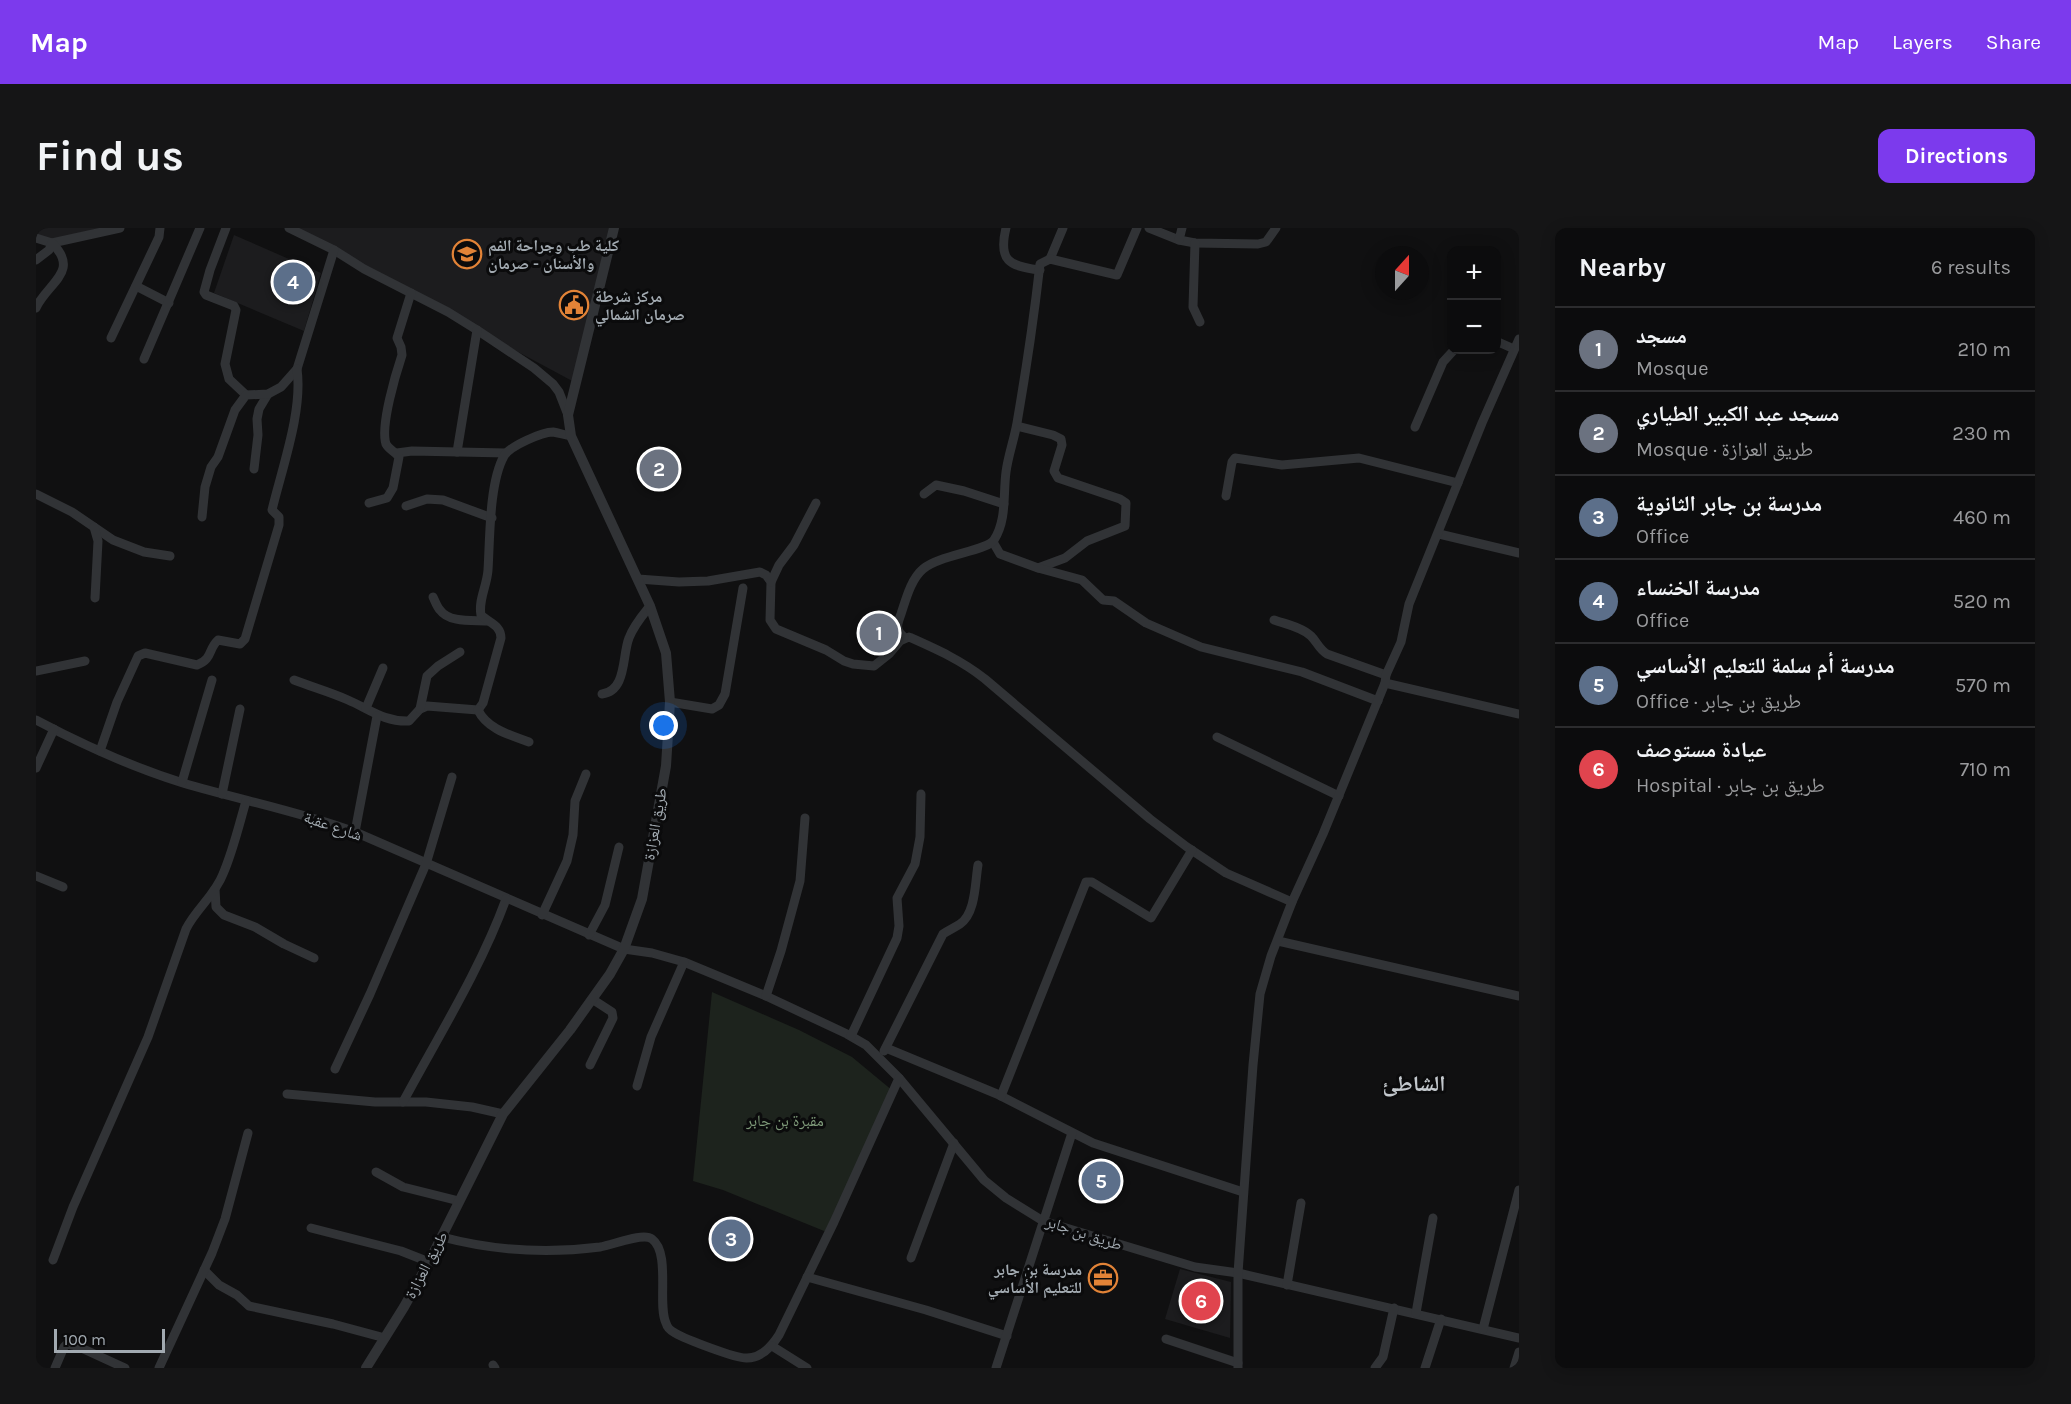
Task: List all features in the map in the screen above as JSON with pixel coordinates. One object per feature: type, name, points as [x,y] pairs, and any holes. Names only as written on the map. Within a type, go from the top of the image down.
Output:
[{"type":"street","points":[[52,243],[120,228]]},
{"type":"street","points":[[111,338],[159,237],[160,228]]},
{"type":"street","points":[[144,359],[200,228]]},
{"type":"street","points":[[226,228],[204,292],[206,295],[234,306],[236,310],[225,364],[229,379],[246,395],[268,394],[281,387],[297,369]]},
{"type":"street","points":[[289,228],[334,250],[364,269],[477,330],[534,368],[559,392],[568,415]]},
{"type":"street","name":"طريق العزازة","points":[[366,1368],[429,1262],[503,1114],[592,999],[624,950],[642,898],[666,766],[670,702],[666,653],[650,606],[571,436],[568,415],[614,228]]},
{"type":"street","points":[[1006,228],[1003,254],[1008,261],[1019,267],[1040,270]]},
{"type":"street","points":[[1050,259],[1063,228]]},
{"type":"street","points":[[1137,228],[1117,275],[1050,259],[1040,264],[1017,426],[1006,472],[1004,504],[993,542],[987,546],[953,554],[922,569],[910,589],[897,625],[898,632],[904,637],[909,637],[967,665],[1046,729],[1150,819],[1192,850],[1226,873],[1292,902]]},
{"type":"street","points":[[1149,228],[1179,240],[1195,243],[1258,244],[1266,242],[1276,228]]},
{"type":"street","points":[[1179,240],[1182,228]]},
{"type":"street","points":[[36,238],[52,243],[59,250],[64,266],[62,274],[36,308]]},
{"type":"street","points":[[36,260],[49,250],[52,243]]},
{"type":"street","points":[[1195,243],[1193,307],[1200,322]]},
{"type":"street","points":[[100,751],[117,702],[138,656],[146,653],[197,665],[205,662],[218,640],[240,644],[245,639],[279,525],[279,518],[272,510],[287,455],[299,388],[297,369],[334,250]]},
{"type":"street","points":[[136,286],[169,303]]},
{"type":"street","points":[[411,293],[397,338],[402,355],[386,417],[385,441],[388,448],[398,453],[412,451],[506,453]]},
{"type":"street","points":[[457,452],[477,330]]},
{"type":"street","points":[[1166,1339],[1238,1366],[1238,1273],[1252,1065],[1260,994],[1292,902],[1339,796],[1401,642],[1409,604],[1519,339]]},
{"type":"street","points":[[1501,344],[1514,349]]},
{"type":"street","points":[[1415,427],[1443,362],[1450,354]]},
{"type":"street","points":[[254,469],[258,435],[257,419],[259,409],[268,394]]},
{"type":"street","points":[[202,518],[201,509],[211,467],[218,457],[235,410],[246,395]]},
{"type":"street","points":[[1017,426],[1053,435],[1061,440],[1062,445],[1054,471],[1058,478],[1126,503],[1125,526],[1087,541],[1065,558],[1038,568]]},
{"type":"street","points":[[478,710],[483,703],[501,638],[501,632],[481,615],[479,608],[487,582],[498,469],[506,453],[529,439],[551,432],[571,436]]},
{"type":"street","points":[[369,502],[387,498],[393,488],[398,453]]},
{"type":"street","points":[[1226,496],[1232,462],[1235,458],[1282,465],[1359,458],[1458,483]]},
{"type":"street","points":[[924,494],[936,484],[1004,504]]},
{"type":"street","points":[[36,494],[72,512],[113,540],[144,552],[170,556]]},
{"type":"street","points":[[406,506],[427,499],[443,500],[492,518]]},
{"type":"street","points":[[816,503],[771,582],[770,620],[776,629],[853,664],[874,666],[904,637]]},
{"type":"street","points":[[94,527],[98,541],[95,598]]},
{"type":"street","points":[[1439,534],[1519,553]]},
{"type":"street","points":[[993,542],[1000,554],[1038,568],[1082,580],[1103,600],[1114,601],[1146,623],[1201,647],[1302,672],[1378,701]]},
{"type":"street","points":[[638,579],[679,582],[708,581],[753,572],[766,575],[771,582]]},
{"type":"street","points":[[670,702],[712,709],[719,705],[725,694],[743,588]]},
{"type":"street","points":[[433,597],[440,611],[449,616],[459,620],[487,621]]},
{"type":"street","points":[[602,693],[608,693],[617,686],[622,672],[627,641],[634,626],[650,606]]},
{"type":"street","points":[[1274,620],[1310,635],[1320,650],[1327,654],[1386,679],[1519,714]]},
{"type":"street","points":[[420,709],[427,676],[460,652]]},
{"type":"street","points":[[36,671],[85,661]]},
{"type":"street","points":[[366,708],[383,668]]},
{"type":"street","points":[[182,782],[212,680]]},
{"type":"street","points":[[294,680],[366,708],[377,716],[402,722],[409,721],[420,709],[428,706],[478,710]]},
{"type":"street","points":[[222,794],[240,709]]},
{"type":"street","points":[[478,710],[488,724],[529,742]]},
{"type":"street","points":[[355,832],[377,716]]},
{"type":"street","name":"شارع عقبة","points":[[36,720],[150,772],[355,832],[624,950]]},
{"type":"street","points":[[36,768],[54,729]]},
{"type":"street","points":[[1217,737],[1339,796]]},
{"type":"street","points":[[542,915],[567,861],[573,835],[575,801],[586,774]]},
{"type":"street","points":[[335,1069],[426,864],[452,777]]},
{"type":"street","points":[[851,1036],[897,938],[899,926],[897,898],[915,864],[920,837],[921,794]]},
{"type":"street","points":[[53,1260],[73,1207],[148,1037],[186,929],[223,874],[246,801]]},
{"type":"street","points":[[766,996],[800,881],[805,818]]},
{"type":"street","points":[[589,935],[605,905],[619,847]]},
{"type":"street","points":[[1001,1096],[1086,882],[1092,882],[1151,918],[1192,850]]},
{"type":"street","points":[[881,1058],[943,934],[961,924],[967,915],[971,906],[978,865]]},
{"type":"street","points":[[36,876],[63,887]]},
{"type":"street","points":[[215,889],[216,907],[224,915],[255,927],[314,958]]},
{"type":"street","points":[[403,1102],[477,968],[493,936],[506,899]]},
{"type":"street","points":[[1278,941],[1519,996]]},
{"type":"street","name":"طريق بن جابر","points":[[624,950],[652,952],[684,962],[766,996],[866,1045],[899,1078],[994,1189],[1043,1221],[1195,1267],[1238,1273],[1519,1338]]},
{"type":"street","points":[[637,1086],[651,1037],[684,962]]},
{"type":"street","points":[[590,1065],[613,1017],[612,1011],[592,999]]},
{"type":"street","points":[[886,1047],[1001,1096],[1109,1149],[1243,1192]]},
{"type":"street","points":[[442,1237],[494,1249],[572,1251],[606,1246],[643,1236],[650,1237],[656,1242],[659,1250],[664,1318],[667,1326],[674,1333],[739,1358],[750,1359],[772,1346],[834,1222],[899,1078]]},
{"type":"street","points":[[287,1094],[375,1102],[426,1102],[472,1107],[503,1114]]},
{"type":"street","points":[[996,1368],[1071,1132]]},
{"type":"street","points":[[159,1368],[225,1219],[248,1133]]},
{"type":"street","points":[[911,1258],[954,1143]]},
{"type":"street","points":[[376,1172],[403,1187],[459,1201]]},
{"type":"street","points":[[1483,1329],[1519,1190]]},
{"type":"street","points":[[1287,1285],[1301,1203]]},
{"type":"street","points":[[1416,1313],[1433,1218]]},
{"type":"street","points":[[311,1228],[401,1251],[429,1262]]},
{"type":"street","points":[[204,1270],[219,1285],[237,1295],[249,1306],[385,1338]]},
{"type":"street","points":[[807,1277],[926,1310],[1007,1336]]},
{"type":"street","points":[[1375,1368],[1383,1357],[1394,1308]]},
{"type":"street","points":[[1425,1368],[1441,1319]]},
{"type":"street","points":[[55,1368],[64,1347],[68,1344],[125,1368]]},
{"type":"street","points":[[772,1346],[807,1368]]},
{"type":"street","points":[[1514,1368],[1519,1352]]},
{"type":"street","points":[[733,1368],[739,1358]]},
{"type":"shaded area","points":[[36,228],[118,228],[52,243],[36,238]]},
{"type":"shaded area","points":[[288,228],[614,228],[576,383],[381,278]]},
{"type":"shaded area","points":[[234,235],[321,273],[304,331],[214,293]]},
{"type":"shaded area","points":[[1180,1269],[1231,1282],[1230,1338],[1165,1319]]},
{"type":"green space","name":"مقبرة بن جابر","points":[[712,992],[799,1030],[852,1057],[893,1091],[829,1233],[723,1190],[693,1181]]},
{"type":"place","name":"كلية طب وجراحة الفم والأسنان - صرمان","points":[[467,254]]},
{"type":"place","name":"مدرسة الخنساء","points":[[293,282]]},
{"type":"place","name":"مركز شرطة صرمان الشمالي","points":[[574,305]]},
{"type":"place","name":"مسجد عبد الكبير الطياري","points":[[659,469]]},
{"type":"place","name":"مسجد","points":[[879,633]]},
{"type":"place","name":"مدرسة أم سلمة للتعليم الأساسي","points":[[1101,1181]]},
{"type":"place","name":"مدرسة بن جابر الثانوية","points":[[731,1239]]},
{"type":"place","name":"مدرسة بن جابر للتعليم الأساسي","points":[[1103,1278]]},
{"type":"place","name":"عيادة مستوصف","points":[[1201,1301]]},
{"type":"district","name":"الشاطئ","points":[[1414,1084]]}]
